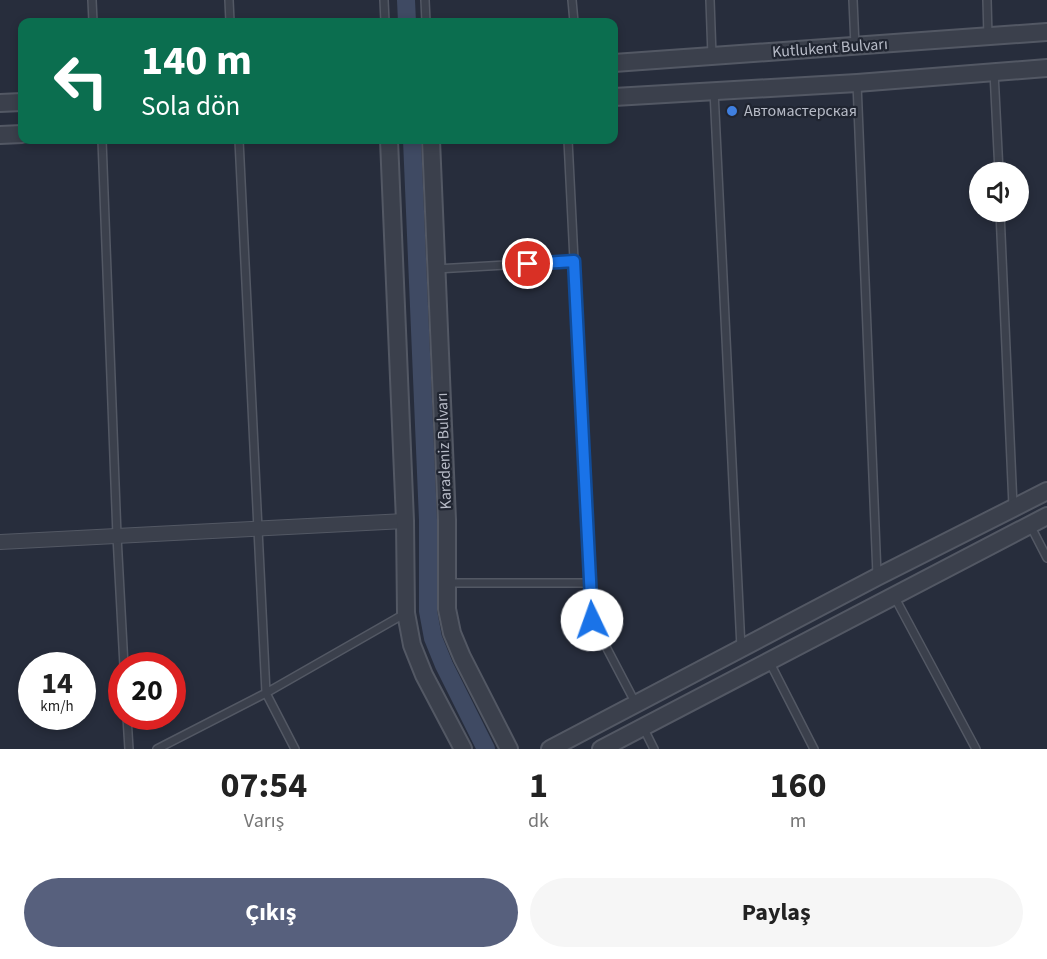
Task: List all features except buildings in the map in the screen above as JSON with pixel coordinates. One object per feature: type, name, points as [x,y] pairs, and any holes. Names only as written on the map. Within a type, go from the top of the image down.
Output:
[{"type":"street","name":"Kutlukent Bulvarı","points":[[618,63],[1047,32]]},
{"type":"street","points":[[618,97],[857,83],[1047,68]]},
{"type":"street","points":[[0,104],[18,102]]},
{"type":"street","points":[[0,135],[18,134]]},
{"type":"street","points":[[389,144],[405,521],[405,613],[412,645],[420,665],[462,749]]},
{"type":"street","name":"Karadeniz Bulvarı","points":[[431,144],[447,520],[447,609],[452,633],[462,657],[509,749]]},
{"type":"street","points":[[550,749],[877,577],[1047,491]]},
{"type":"street","points":[[601,749],[1047,516]]},
{"type":"street","points":[[0,542],[405,521]]},
{"type":"lane","points":[[92,0],[93,18]]},
{"type":"lane","points":[[230,0],[230,18]]},
{"type":"lane","points":[[384,0],[385,18]]},
{"type":"lane","points":[[425,0],[426,18]]},
{"type":"lane","points":[[572,0],[574,18]]},
{"type":"lane","points":[[710,0],[712,56]]},
{"type":"lane","points":[[853,0],[855,46]]},
{"type":"lane","points":[[987,0],[988,37]]},
{"type":"lane","points":[[994,72],[998,162]]},
{"type":"lane","points":[[857,83],[877,577]]},
{"type":"lane","points":[[714,91],[741,649]]},
{"type":"lane","points":[[102,144],[123,652]]},
{"type":"lane","points":[[239,144],[266,693],[295,749]]},
{"type":"lane","points":[[568,144],[592,620],[636,704]]},
{"type":"lane","points":[[1000,222],[1013,508]]},
{"type":"lane","points":[[436,269],[574,261]]},
{"type":"lane","points":[[1030,525],[1047,558]]},
{"type":"lane","points":[[447,583],[591,583]]},
{"type":"lane","points":[[894,596],[976,749]]},
{"type":"lane","points":[[157,749],[266,693],[405,613]]},
{"type":"lane","points":[[769,661],[814,749]]},
{"type":"lane","points":[[643,727],[654,749]]},
{"type":"lane","points":[[128,730],[129,749]]},
{"type":"waterway","points":[[406,0],[407,18]]},
{"type":"waterway","points":[[412,144],[428,520],[428,611],[433,638],[444,665],[486,749]]},
{"type":"place","name":"Автомастерская","points":[[732,111]]},
{"type":"route","points":[[528,264],[574,261],[592,620]]}]
